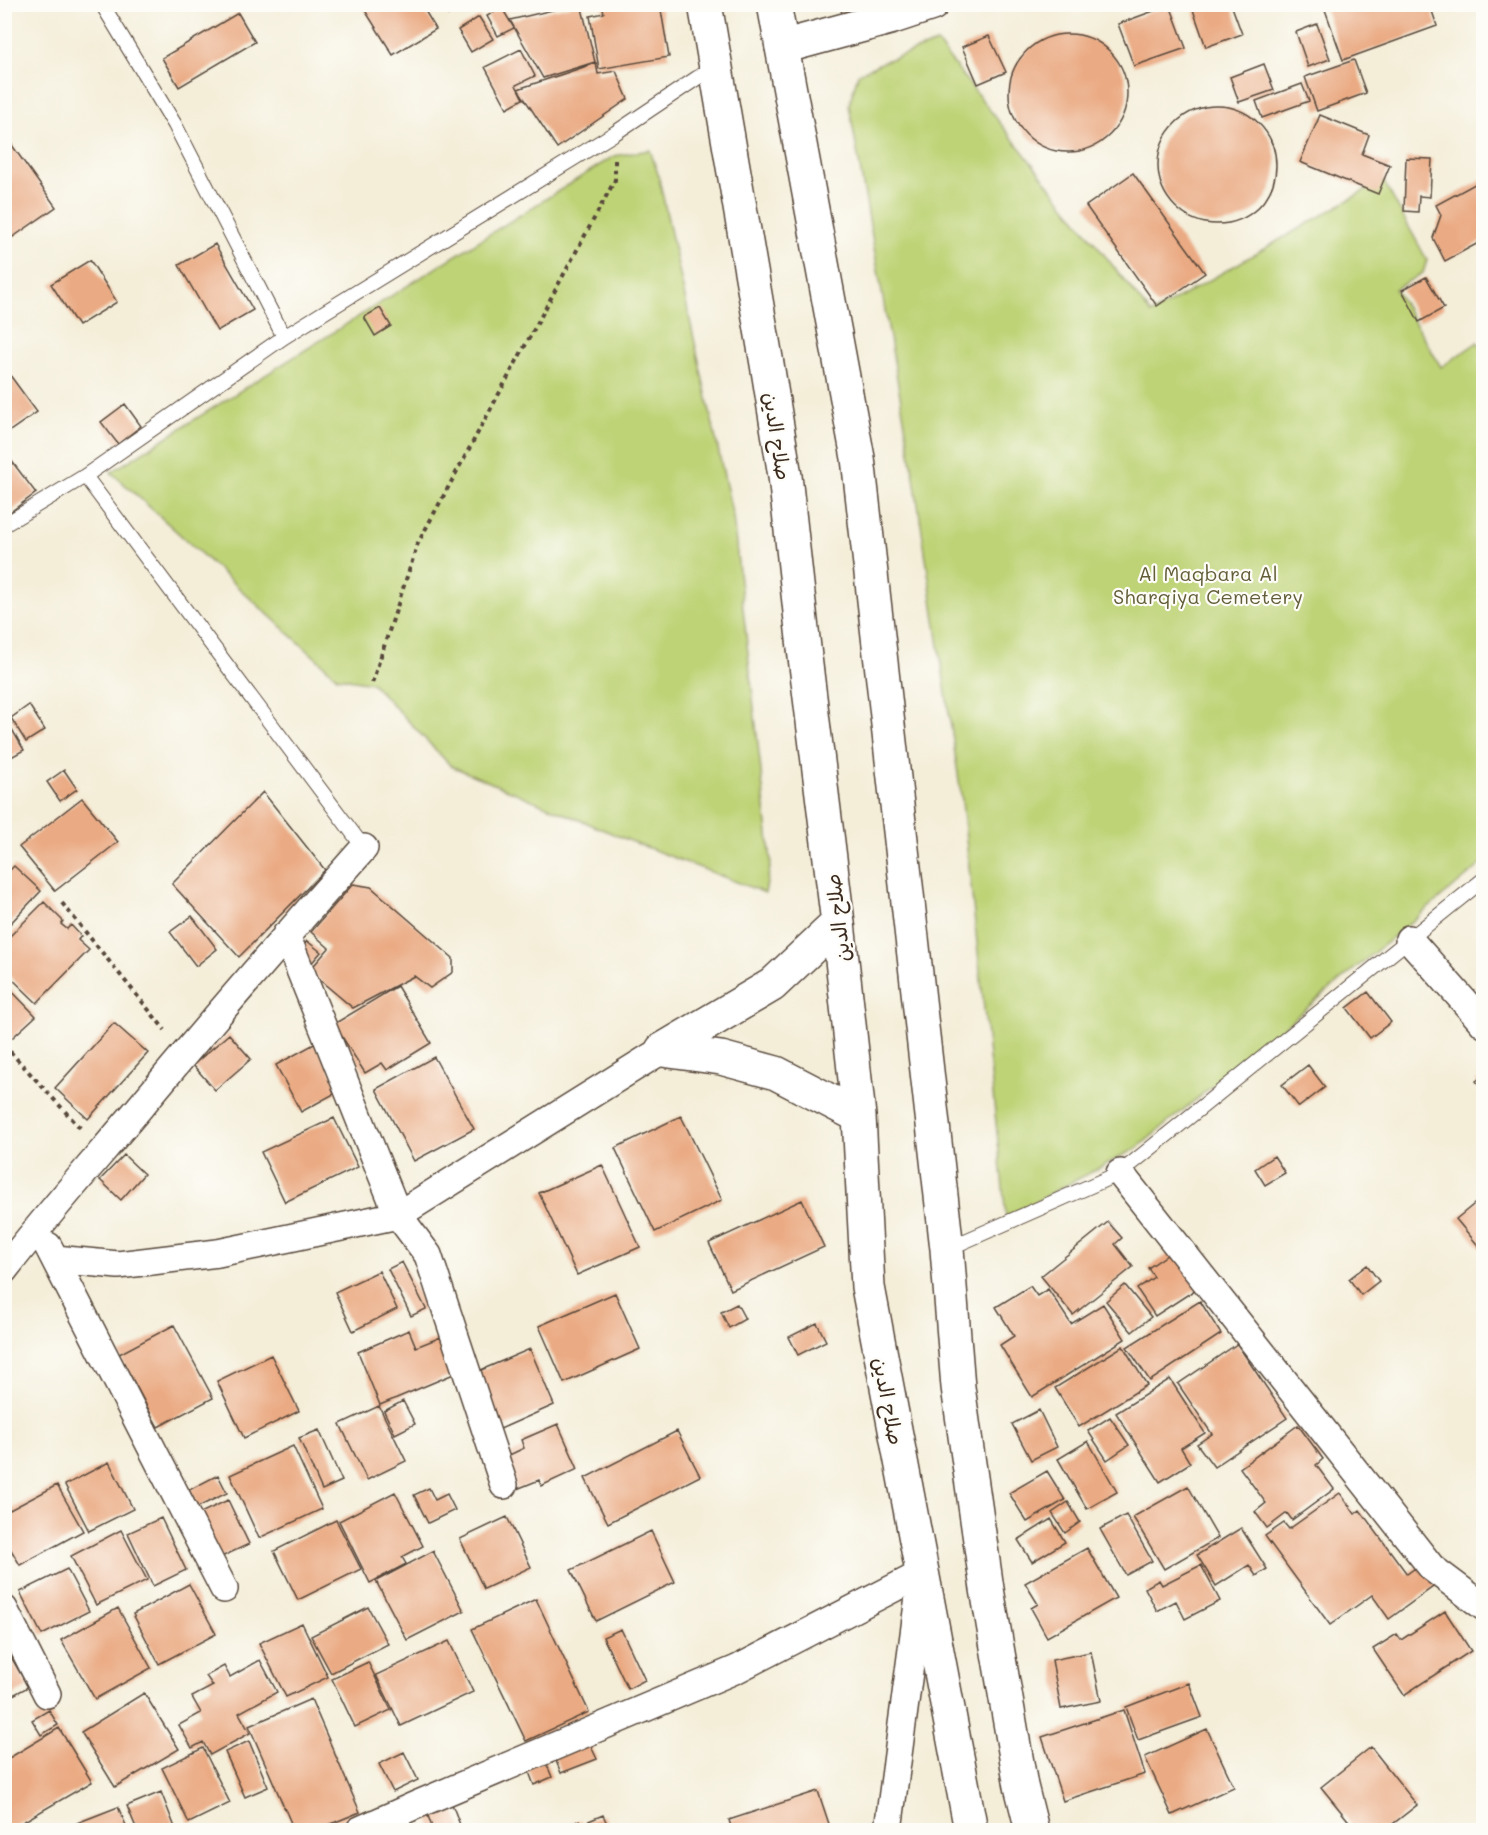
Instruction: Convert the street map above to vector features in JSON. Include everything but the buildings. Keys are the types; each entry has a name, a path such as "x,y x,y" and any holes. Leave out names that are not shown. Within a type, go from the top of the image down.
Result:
{"main road":[{"name":"صلاح الدين","path":"705,4 785,477 859,1116 867,1287 970,1830"},
{"path":"774,4 858,458 947,1249 958,1387 987,1589 1021,1786 1032,1830"},
{"path":"782,47 932,4"},
{"path":"662,1050 772,985 838,923"},
{"path":"662,1050 721,1058 776,1073 859,1116"}],"street":[{"path":"4,1270 37,1227 184,1054 364,848"},
{"path":"286,935 398,1215 428,1255 504,1485"},
{"path":"1409,939 1484,1024"},
{"path":"55,1259 118,1265 218,1252 398,1215 662,1050"},
{"path":"1120,1173 1432,1568 1484,1606"},
{"path":"37,1227 224,1589"},
{"path":"360,1830 416,1804 737,1669 923,1573"},
{"path":"888,1830 923,1573"},
{"path":"4,1608 47,1694"}],"lane":[{"path":"102,4 176,125 284,337"},
{"path":"5,525 85,477 284,337 615,133 715,66"},
{"path":"85,477 364,848"},
{"path":"947,1249 1120,1173 1484,879"}],"path":[{"path":"372,683 418,543 615,180 615,133"},
{"path":"62,903 184,1054"},
{"path":"4,1045 102,1152"}],"green space":[{"name":"Al Maqbara Al Sharqiya Cemetery","path":"937,43 1151,314 1383,180 1427,260 1423,273 1395,289 1441,367 1478,342 1483,350 1483,863 1137,1148 1006,1217 962,801 912,464 849,105 858,74 885,61"},
{"path":"650,150 658,174 733,517 771,862 765,893 623,838 451,766 372,683 337,677 111,472 614,156"}]}
